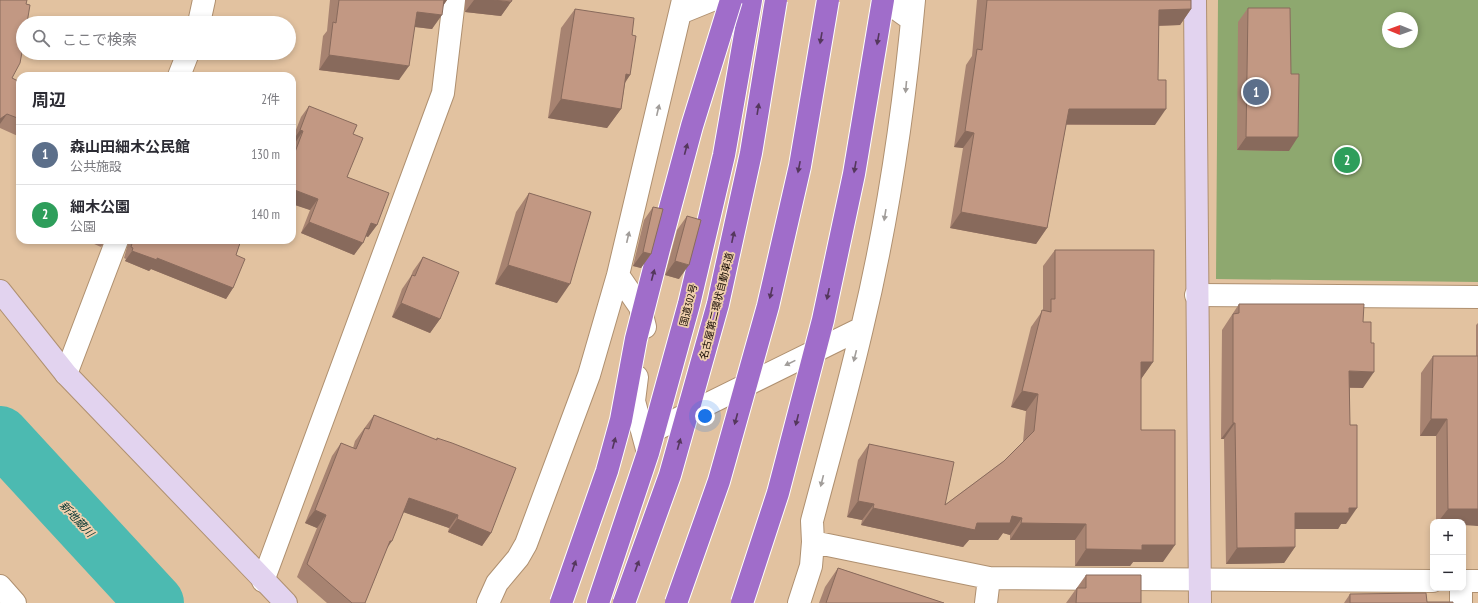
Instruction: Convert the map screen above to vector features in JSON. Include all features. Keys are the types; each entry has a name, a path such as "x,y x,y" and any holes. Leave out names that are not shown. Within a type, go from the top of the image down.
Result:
{"highway":[{"path":"561,603 607,471 621,420 636,340 659,249 692,126 731,0"},
{"name":"国道302号","path":"598,603 655,430 689,304 724,155 751,0"},
{"name":"名古屋第二環状自動車道","path":"624,603 670,475 718,304 751,153 776,0"},
{"path":"676,603 719,481 768,306 800,166 828,0"},
{"path":"742,603 778,493 823,320 854,174 884,0"}],"street":[{"path":"201,16 204,0"},
{"path":"263,581 443,93 454,0"},
{"path":"488,603 497,583 518,558 529,537 589,375 618,275 681,7 712,0"},
{"path":"799,603 811,566 814,542 812,521 862,328 881,240 904,104 913,10 884,0"},
{"path":"1195,0 1196,295 1200,603"},
{"path":"181,72 185,60"},
{"path":"66,374 115,244"},
{"path":"618,275 640,307 645,322 644,338 634,401 648,453"},
{"path":"0,291 66,374 263,581 286,603"},
{"path":"1196,295 1478,297"},
{"path":"655,430 862,328"},
{"path":"814,542 989,578 1430,581"},
{"path":"986,603 989,578"},
{"path":"1466,581 1478,581"},
{"path":"0,586 15,603"},
{"path":"1461,591 1461,603"}],"green space":[{"path":"1218,0 1478,0 1478,282 1216,279"}],"building":[{"path":"0,0 27,0 26,4 30,5 28,16 16,16 16,60 21,60 12,78 16,80 16,117 7,114 0,119"},
{"path":"339,0 444,0 442,15 417,12 409,66 329,55 333,22 336,23"},
{"path":"493,0 512,0 511,2"},
{"path":"987,0 1191,0 1191,9 1159,10 1158,80 1166,80 1166,109 1069,109 1047,228 961,212 974,133 965,131 977,49 982,50"},
{"path":"1248,8 1290,8 1291,74 1299,74 1298,137 1246,137"},
{"path":"575,9 634,18 632,35 636,36 630,75 626,74 621,109 561,99"},
{"path":"309,106 357,125 353,134 363,138 347,177 389,193 377,225 371,223 363,243 309,222 318,199 296,191 296,149 303,131 300,130"},
{"path":"529,193 591,212 570,284 508,265"},
{"path":"653,207 663,209 651,254 643,252"},
{"path":"687,216 701,220 689,265 675,261"},
{"path":"132,244 240,244 236,255 245,259 233,288 157,258 157,260 132,251 133,248 131,247"},
{"path":"1055,250 1154,250 1153,362 1141,362 1141,430 1175,430 1175,545 1142,545 1142,550 1086,549 1086,524 1021,523 1022,518 1012,516 1010,523 977,523 975,530 873,508 874,504 858,501 869,444 954,462 945,505 1004,461 1034,431 1038,394 1022,391 1042,310 1051,312 1051,299 1055,299"},
{"path":"423,257 459,272 440,319 401,303 412,275 415,276"},
{"path":"1239,304 1364,304 1363,322 1371,322 1371,343 1374,343 1374,372 1349,371 1350,425 1357,425 1357,508 1349,508 1349,513 1295,513 1295,547 1237,548 1235,423 1233,423 1233,314 1239,313"},
{"path":"1433,356 1478,356 1478,509 1448,509 1447,419 1431,419"},
{"path":"374,415 437,440 437,438 452,443 516,468 491,533 457,519 458,515 409,498 365,603 352,603 307,564 326,515 315,510 341,443 356,449 365,428 369,429"},
{"path":"838,568 944,603 826,603"},
{"path":"1086,575 1141,575 1141,603 1076,603 1077,588 1086,588"},
{"path":"1426,593 1427,602 1453,603 1350,603 1350,594"}],"waterway":[{"name":"新地蔵川","path":"0,435 155,603"}],"place":[{"name":"森山田細木公民館","path":"1256,92"},
{"name":"細木公園","path":"1347,160"}]}
